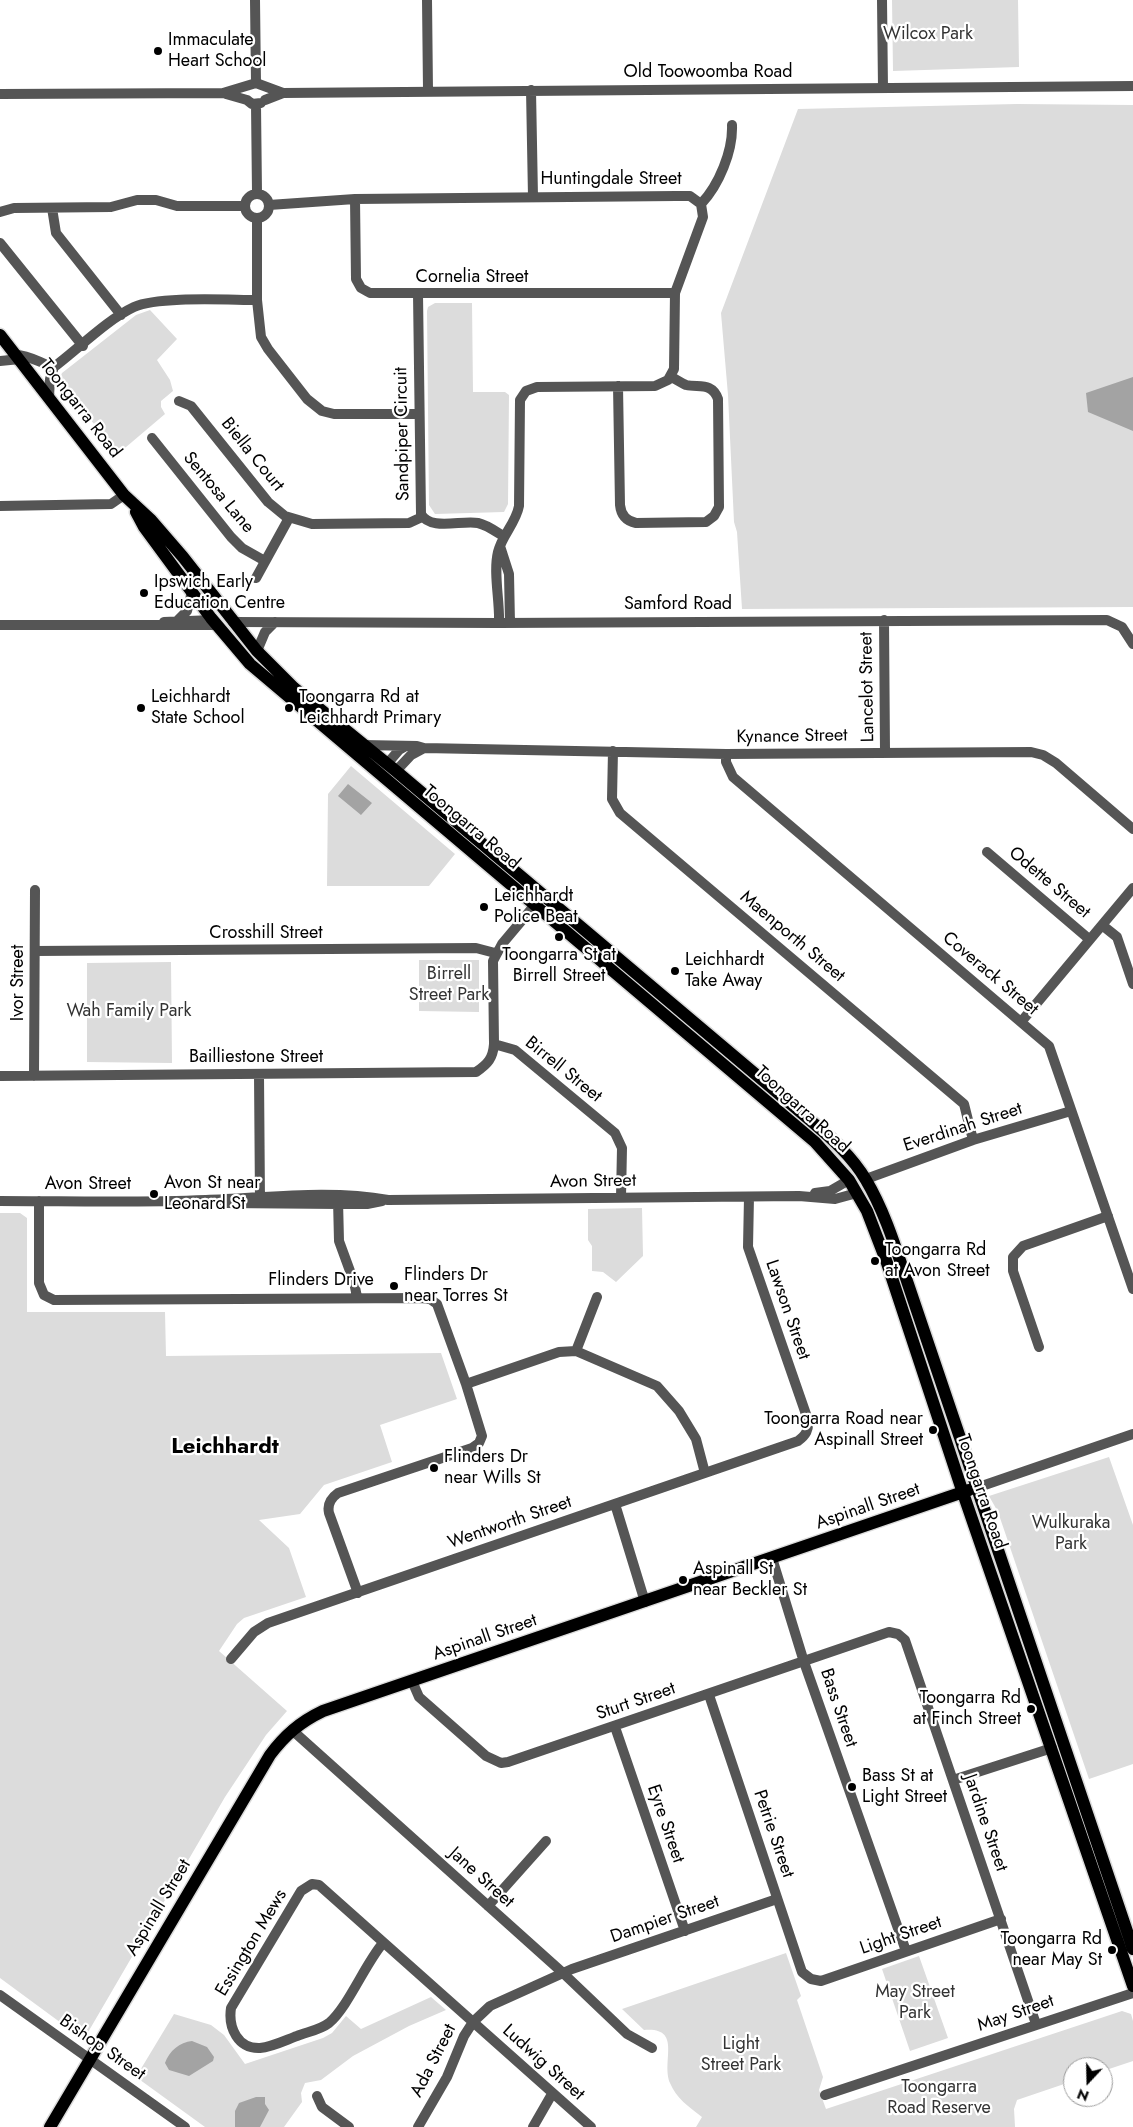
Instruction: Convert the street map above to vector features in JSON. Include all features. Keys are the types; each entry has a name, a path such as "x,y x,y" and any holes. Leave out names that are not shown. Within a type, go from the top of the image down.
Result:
{"main road":[{"name":"Toongarra Road","path":"2,338 129,500 144,527 215,623 250,664 382,777 539,900 811,1120 848,1155 866,1179 878,1203 905,1275 1133,1949"},
{"name":"Toongarra Road","path":"129,500 164,535 257,651 294,688 392,768 539,900 815,1142 849,1180 866,1211 887,1264 963,1493 1133,1986"},
{"name":"Samford Road","path":"215,623 233,622"},
{"path":"382,777 392,768"},
{"path":"849,1180 866,1179"},
{"path":"857,1193 866,1179"},
{"name":"Aspinall Street","path":"50,2127 270,1755 292,1730 306,1719 323,1711 976,1488"}],"street":[{"path":"255,0 255,86"},
{"path":"427,0 428,90"},
{"path":"882,0 883,88"},
{"path":"255,86 245,93 256,102"},
{"path":"255,86 266,93 256,102 257,193"},
{"name":"Old Toowoomba Road","path":"0,94 223,93 255,86 283,92 1133,86"},
{"path":"531,90 533,197"},
{"name":"Old Toowoomba Road","path":"223,93 256,102 283,92"},
{"path":"701,204 716,184 732,138 732,125"},
{"path":"257,193 266,198 269,205 264,215 257,218 247,213 245,206 247,198 257,193"},
{"name":"Huntingdale Street","path":"269,205 355,199 686,196 694,198 701,204 703,217 675,293 674,369 671,376"},
{"name":"Cornelia Street","path":"355,199 356,275 359,285 370,293 675,293"},
{"path":"0,212 14,208 111,207 132,200 144,200 177,206 245,206"},
{"path":"52,208 53,225 56,233 121,315"},
{"path":"257,218 259,330 264,343 316,408 327,413 346,415 419,414"},
{"path":"0,243 83,346"},
{"name":"Sandpiper Circuit","path":"418,294 419,507 422,517 432,523 479,524 501,541"},
{"path":"49,397 50,379 54,367 121,315 148,302 257,300"},
{"path":"2,338 0,359 18,357 22,354 42,364 54,367"},
{"path":"499,623 500,596 496,580 497,554 501,541 516,517 519,506 519,404 523,393 537,387 659,385 671,376 687,385 707,386 715,393 718,400 719,507 714,516 706,522 636,523 629,521 622,513 620,505 618,386"},
{"name":"Biella Court","path":"180,401 191,406 268,502 289,518 316,524 409,523 422,517"},
{"name":"Sentosa Lane","path":"152,438 231,537 242,548 265,562"},
{"path":"0,506 111,504 129,500"},
{"path":"256,578 289,518"},
{"path":"501,541 509,576 510,623"},
{"path":"178,620 187,611 192,592"},
{"name":"Samford Road","path":"0,626 156,624 178,620 215,623"},
{"name":"Lancelot Street","path":"884,620 885,752"},
{"name":"Samford Road","path":"233,622 510,623 1107,620 1122,627 1133,644"},
{"path":"257,651 265,632 275,622"},
{"name":"Samford Road","path":"156,624 172,627 215,623"},
{"name":"Kynance Street","path":"363,745 726,754 1031,752 1043,755 1056,763 1133,829"},
{"path":"392,768 399,750 407,746"},
{"path":"392,768 424,748"},
{"name":"Maenporth Street","path":"613,751 612,799 620,813 964,1104 973,1140"},
{"name":"Coverack Street","path":"726,754 728,769 737,781 1049,1046 1133,1289"},
{"name":"Odette Street","path":"987,852 1089,939"},
{"path":"1022,1022 1133,888"},
{"name":"Ivor Street","path":"34,1076 35,890"},
{"path":"494,1044 493,961 495,953 539,900"},
{"path":"1102,925 1116,937 1133,984"},
{"name":"Crosshill Street","path":"35,952 476,948 495,953"},
{"name":"Bailliestone Street","path":"0,1076 476,1072 486,1066 493,1056 494,1044"},
{"name":"Birrell Street","path":"494,1044 515,1050 615,1134 622,1148 621,1197"},
{"path":"260,1075 260,1200"},
{"name":"Everdinah Street","path":"866,1179 973,1140 1072,1111"},
{"name":"Avon Street","path":"799,1196 830,1191 849,1180"},
{"name":"Avon Street","path":"0,1201 206,1200 238,1205 260,1200 339,1200 368,1204 388,1200 621,1197 799,1196 835,1199 857,1193"},
{"name":"Lawson Street","path":"749,1197 748,1247 808,1420 807,1432"},
{"path":"339,1200 339,1241 354,1282 356,1297"},
{"name":"Flinders Drive","path":"39,1201 39,1283 44,1295 54,1300 356,1297 426,1298 434,1301 440,1310 466,1384 482,1432 481,1440 476,1446 338,1494 330,1500 329,1513 358,1593"},
{"path":"1039,1347 1013,1271 1014,1257 1023,1246 1108,1216"},
{"path":"576,1351 597,1297"},
{"path":"466,1384 559,1352 576,1351 657,1386 679,1411 696,1439 706,1473"},
{"name":"Wentworth Street","path":"231,1659 254,1632 268,1622 358,1593 798,1441 807,1432"},
{"name":"Aspinall Street","path":"976,1488 1133,1434"},
{"path":"615,1504 645,1602"},
{"name":"Bass Street","path":"772,1558 804,1662 906,1951"},
{"name":"Sturt Street","path":"412,1681 419,1697 486,1756 501,1763 615,1727 889,1632 898,1634"},
{"name":"Jardine Street","path":"898,1634 905,1640 1036,2024"},
{"name":"Petrie Street","path":"709,1695 802,1972 811,1979"},
{"name":"Eyre Street","path":"615,1727 685,1931"},
{"name":"Jane Street","path":"292,1730 563,1973 628,2034 652,2048"},
{"path":"953,1780 1052,1748"},
{"path":"488,1906 546,1841"},
{"name":"Essington Mews","path":"383,1943 371,1958 338,2013 323,2027 262,2048 251,2048 239,2041 232,2030 231,2008 301,1891 307,1886 319,1885 473,2022"},
{"name":"Dampier Street","path":"563,1973 777,1899"},
{"name":"Light Street","path":"811,1979 821,1981 1001,1920"},
{"name":"Ada Street","path":"418,2127 447,2077 464,2036 473,2022 490,2006 563,1973"},
{"name":"May Street","path":"825,2095 1133,1993"},
{"name":"Bishop Street","path":"0,1995 185,2127"},
{"name":"Ludwig Street","path":"473,2022 590,2127"},
{"path":"532,2127 552,2094"},
{"path":"317,2096 322,2107 350,2127"}],"green space":[{"name":"Wilcox Park","path":"892,0 1018,0 1019,67 893,71"},
{"path":"1017,104 1133,105 1133,607 742,609 737,532 734,522 728,395 721,313 798,109"},
{"path":"435,303 472,303 473,392 505,392 509,395 508,504 504,512 435,514 429,505 427,311 428,307"},
{"path":"150,310 177,339 157,360 170,380 173,391 161,401 161,407 165,414 119,453 58,382 62,373 136,315"},
{"path":"351,766 455,854 429,886 327,886 328,794"},
{"name":"Birrell Street Park","path":"419,960 479,960 479,1012 419,1011"},
{"name":"Wah Family Park","path":"171,962 172,1063 87,1062 87,963"},
{"path":"642,1208 643,1256 616,1282 603,1272 592,1271 592,1246 588,1240 588,1209"},
{"path":"0,1213 20,1213 27,1218 27,1312 165,1312 166,1356 441,1353 457,1399 380,1425 392,1462 324,1485 300,1514 259,1520 289,1548 306,1597 244,1618 237,1624 219,1651 287,1711 266,1735 225,1797 87,2034 72,2031 0,1978"},
{"name":"Wulkuraka Park","path":"1109,1457 1133,1525 1133,1764 1089,1779 998,1512 989,1496"},
{"path":"786,1953 801,1996 797,2000 823,2077 819,2090 826,2109 1122,2011 1131,2014 1133,2021 1133,2061 1113,2068 1113,2057 1063,2057 1063,2084 1017,2100 1014,2109 1015,2127 696,2127 702,2117 679,2098 670,2083 667,2040 663,2034 644,2030 622,2009"},
{"name":"May Street Park","path":"919,1956 948,2038 910,2051 882,1969"},
{"path":"431,1997 446,2010 409,2026 353,2056 321,2080 305,2083 301,2093 302,2102 284,2127 205,2127 136,2077 174,2014 211,2025 224,2035 245,2064 323,2038 332,2033 346,2016 361,2029"}],"shaded area":[{"path":"1133,377 1133,431 1088,412 1086,393"},
{"path":"348,784 372,803 361,815 338,796"},
{"path":"192,2041 207,2047 214,2057 213,2061 189,2076 169,2070 165,2063 172,2051 179,2045"},
{"path":"256,2097 265,2097 265,2104 269,2110 260,2127 235,2127 235,2111 239,2103"}],"place":[{"name":"Immaculate Heart School","path":"158,51"},
{"name":"Ipswich Early Education Centre","path":"144,593"},
{"name":"Leichhardt State School","path":"141,708"},
{"name":"Toongarra Rd at Leichhardt Primary","path":"289,708"},
{"name":"Leichhardt Police Beat","path":"484,907"},
{"name":"Toongarra St at Birrell Street","path":"559,937"},
{"name":"Leichhardt Take Away","path":"675,971"},
{"name":"Avon St near Leonard St","path":"154,1194"},
{"name":"Toongarra Rd at Avon Street","path":"875,1261"},
{"name":"Flinders Dr near Torres St","path":"394,1286"},
{"name":"Toongarra Road near Aspinall Street","path":"933,1430"},
{"name":"Flinders Dr near Wills St","path":"434,1468"},
{"name":"Aspinall St near Beckler St","path":"683,1580"},
{"name":"Toongarra Rd at Finch Street","path":"1031,1709"},
{"name":"Bass St at Light Street","path":"852,1787"},
{"name":"Toongarra Rd near May St","path":"1112,1950"}],"district":[{"name":"Leichhardt","path":"225,1448"}],"park label":[{"name":"Light Street Park","path":"741,2055"},
{"name":"Toongarra Road Reserve","path":"939,2098"}]}
